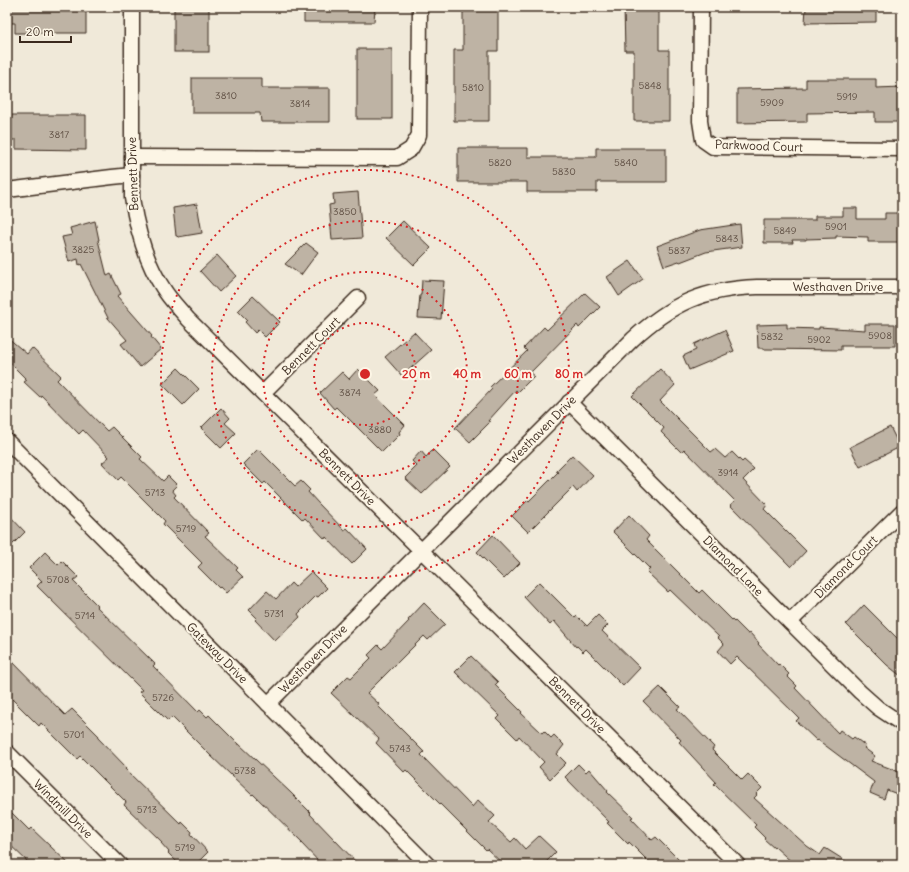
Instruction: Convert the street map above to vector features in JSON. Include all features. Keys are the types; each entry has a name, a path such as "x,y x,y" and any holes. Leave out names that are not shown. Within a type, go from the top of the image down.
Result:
{"street":[{"name":"Bennett Drive","path":"132,7 132,198 137,228 142,243 154,274 162,287 188,320 264,393 738,865"},
{"path":"132,157 397,158 411,149 419,135 420,7"},
{"name":"Parkwood Court","path":"701,7 700,121 703,140 713,147 902,149"},
{"path":"7,190 132,175"},
{"name":"Westhaven Drive","path":"268,704 645,327 671,309 701,296 724,290 757,287 902,287"},
{"name":"Bennett Court","path":"264,393 358,298"},
{"name":"Diamond Lane","path":"569,402 872,703 902,724"},
{"name":"Gateway Drive","path":"7,441 428,865"},
{"name":"Diamond Court","path":"790,622 902,511"},
{"name":"Windmill Drive","path":"7,752 120,865"}],"building":[{"path":"7,7 86,7 86,33 15,33 15,23 7,23"},
{"path":"174,7 209,7 209,52 174,52"},
{"path":"304,7 375,7 374,22 304,22"},
{"path":"463,7 498,7 498,51 489,51 489,121 454,121 454,50 463,50"},
{"path":"624,7 659,7 659,50 669,50 669,121 634,121 634,51 625,51"},
{"path":"806,7 876,7 876,22 805,23"},
{"path":"357,49 392,49 392,119 357,119"},
{"path":"192,78 262,78 262,88 330,88 330,122 261,122 260,113 192,113"},
{"path":"806,79 876,79 876,88 902,87 902,122 875,122 875,112 807,113 807,122 737,123 737,89 806,88"},
{"path":"7,115 86,115 86,150 16,149 16,140 7,140"},
{"path":"458,148 528,148 528,157 596,157 596,148 666,148 666,182 597,182 597,192 527,192 527,182 458,182"},
{"path":"358,192 362,238 332,240 329,205 334,204 333,194"},
{"path":"197,204 202,233 178,237 176,236 173,208"},
{"path":"843,208 857,208 857,219 885,219 885,213 902,213 902,242 868,242 868,237 836,236 836,238 792,240 793,243 764,243 764,220 815,220 815,216 843,216"},
{"path":"95,221 107,276 111,274 121,294 117,296 152,336 151,337 161,349 140,367 121,344 127,340 108,318 81,264 79,265 78,259 69,262 62,237 72,235 70,228"},
{"path":"403,221 431,248 414,265 386,238"},
{"path":"740,224 742,247 706,252 680,262 679,261 664,266 657,246 700,230"},
{"path":"306,243 318,252 301,275 285,264"},
{"path":"217,255 236,276 219,292 200,271"},
{"path":"630,261 643,279 619,296 607,277"},
{"path":"422,280 444,281 441,319 418,318"},
{"path":"585,293 600,307 579,328 577,325 530,373 534,376 518,392 516,390 488,421 490,422 470,442 455,428 492,389 490,387 527,351 524,348 544,327 547,330"},
{"path":"253,296 280,322 265,337 258,330 255,333 245,322 247,320 238,311"},
{"path":"787,324 787,328 819,329 819,327 865,330 865,324 895,324 895,346 841,346 841,350 758,348 757,325"},
{"path":"725,330 734,351 689,370 683,356 696,350 694,344"},
{"path":"414,332 431,350 402,376 385,357"},
{"path":"7,337 27,354 32,348 61,376 57,380 107,431 112,427 142,457 140,459 163,481 168,476 177,485 172,490 176,495 174,497 209,533 205,536 238,568 236,570 243,577 226,593 198,567 202,563 163,524 165,521 121,477 118,480 102,463 109,457 83,430 79,434 41,395 40,397 24,382 27,380 7,360"},
{"path":"178,368 199,389 183,405 162,384"},
{"path":"358,369 380,391 375,395 405,425 399,432 400,434 382,452 342,412 336,407 334,409 320,393 342,372 349,379"},
{"path":"660,369 675,385 660,401 711,452 715,449 725,458 732,452 742,462 744,460 754,469 743,480 767,505 764,509 806,551 791,567 730,505 735,501 684,449 681,452 661,432 664,428 632,396"},
{"path":"221,408 230,418 225,423 236,433 221,448 201,428"},
{"path":"890,427 900,447 860,467 850,447"},
{"path":"258,449 295,486 301,481 310,490 308,492 344,530 347,528 367,549 352,564 326,537 325,539 305,518 303,520 265,482 263,484 243,464"},
{"path":"433,450 450,467 422,494 405,478 417,466 412,461 421,451 426,457"},
{"path":"572,455 593,475 577,492 573,487 528,532 512,516 558,472 556,471"},
{"path":"7,513 25,532 7,550"},
{"path":"629,515 649,536 646,540 699,593 702,590 734,622 735,621 748,634 750,633 759,643 758,644 789,674 787,676 797,686 795,688 838,733 840,730 852,739 854,737 866,746 864,748 875,756 871,761 902,773 902,796 887,790 884,799 870,793 874,782 818,740 817,741 796,721 799,718 737,657 730,664 718,651 724,644 718,638 719,637 670,590 668,592 649,574 647,572 650,569 613,532"},
{"path":"493,535 520,563 504,579 477,552"},
{"path":"45,552 58,565 62,561 78,577 73,581 97,605 96,606 155,664 153,666 198,712 200,710 207,717 209,715 290,792 359,865 322,865 301,843 302,842 172,717 168,721 139,692 142,690 37,586 42,581 29,568"},
{"path":"311,572 327,588 318,597 316,596 298,614 300,617 275,641 255,620 257,618 249,610 267,591 276,599 291,583 295,587"},
{"path":"539,582 575,618 577,616 587,626 598,615 608,625 602,631 640,668 623,686 586,649 583,652 577,646 576,647 554,621 550,625 524,597"},
{"path":"424,603 445,624 428,640 424,636 367,693 424,752 421,755 472,807 478,800 495,816 489,822 511,842 515,838 525,849 539,836 556,852 543,865 504,865 487,849 486,850 406,770 404,772 376,743 379,739 331,693 348,676 351,678 371,658 368,655 378,645 382,649"},
{"path":"864,605 902,643 902,677 887,665 846,624"},
{"path":"7,656 65,715 72,709 99,736 98,738 127,768 125,769 181,824 182,822 192,832 191,834 208,852 195,865 180,865 168,853 169,852 161,843 162,842 124,805 126,802 80,756 77,759 41,723 39,726 7,694"},
{"path":"471,656 498,682 495,685 522,712 521,713 542,733 544,731 551,738 554,735 564,745 557,754 566,763 550,779 539,767 544,762 519,736 517,739 497,719 500,716 455,672"},
{"path":"660,687 680,707 677,709 714,747 712,750 742,780 748,774 762,788 754,798 807,846 820,855 825,848 852,865 795,865 764,839 765,838 754,827 756,825 714,784 716,782 679,742 681,740 644,702"},
{"path":"578,764 586,772 589,769 608,791 607,792 633,817 631,818 652,840 656,837 684,865 652,865 629,842 628,844 607,823 609,822 565,777"},
{"path":"7,808 29,830 31,828 70,865 31,865 7,842"}]}
